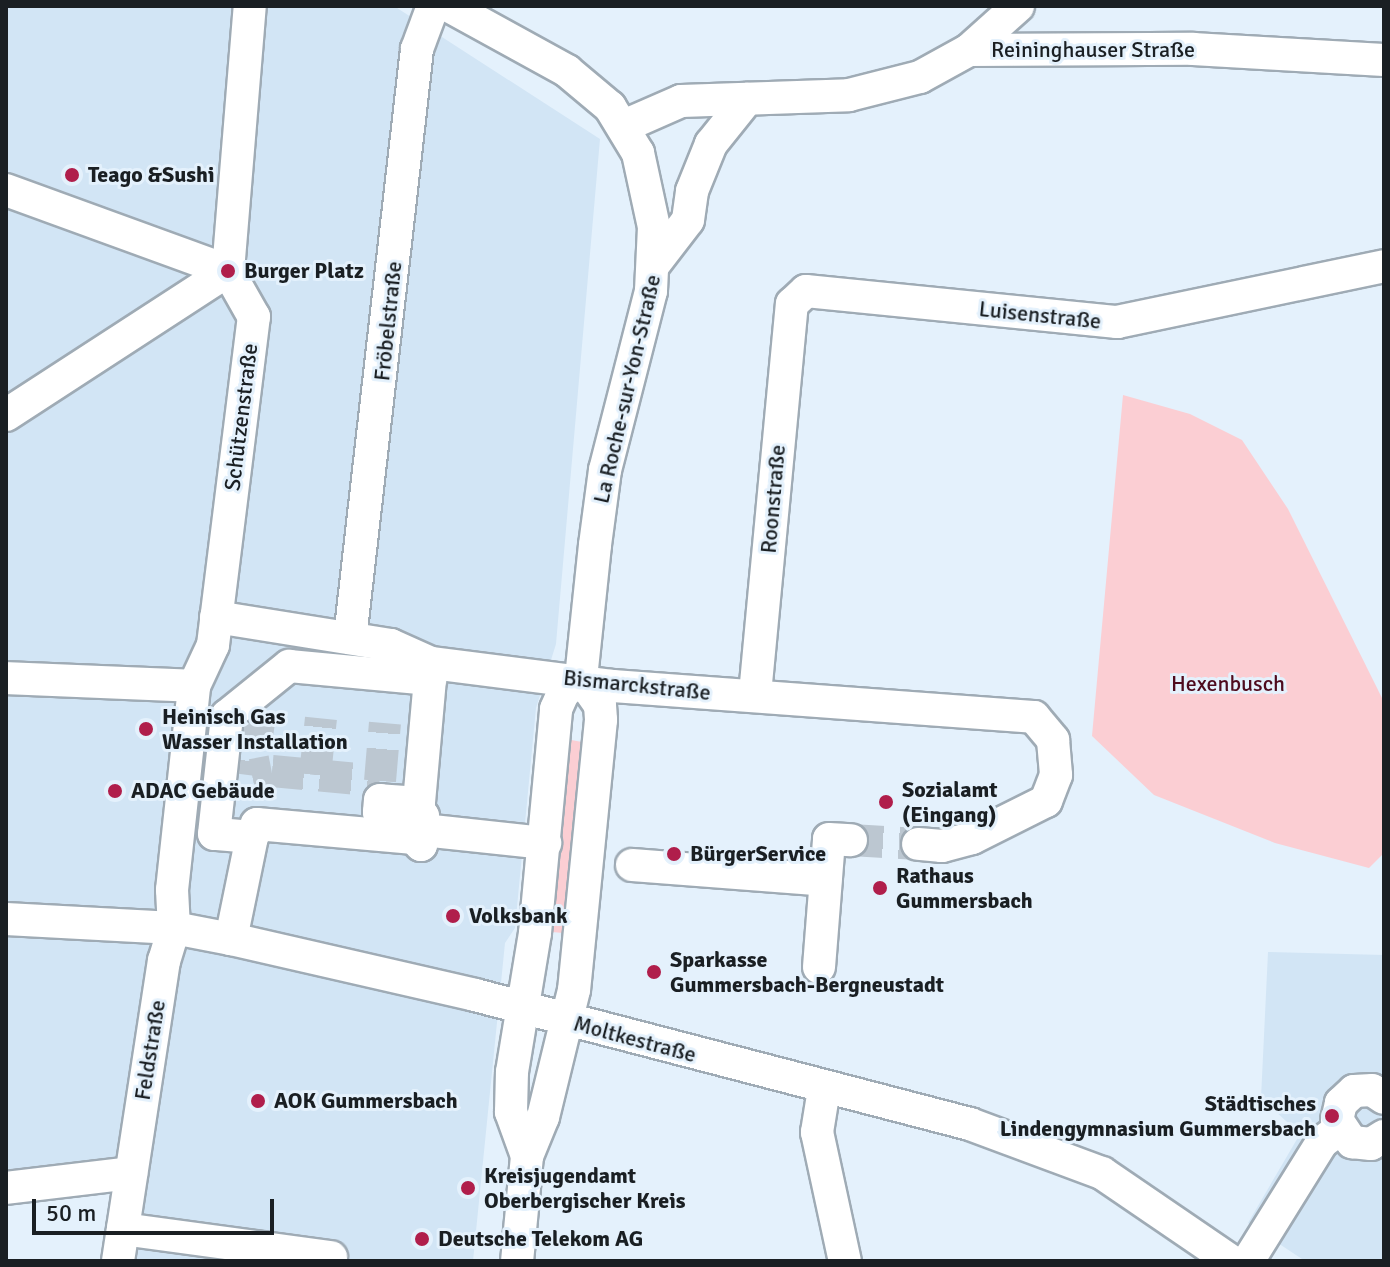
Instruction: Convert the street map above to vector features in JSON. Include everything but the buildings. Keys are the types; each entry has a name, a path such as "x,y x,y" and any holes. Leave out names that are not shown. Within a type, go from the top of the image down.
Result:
{"street":[{"path":"228,271 250,6"},
{"name":"Fröbelstraße","path":"350,638 417,49 433,6"},
{"name":"La Roche-sur-Yon-Straße","path":"449,6 494,18 591,89 624,126 647,184 655,263 605,470 581,678"},
{"path":"969,50 1018,6"},
{"name":"Reininghauser Straße","path":"624,126 681,101 849,95 920,77 969,50 1193,49 1384,60"},
{"path":"655,263 688,220 692,191 711,144 747,99"},
{"path":"6,190 228,271"},
{"name":"Luisenstraße","path":"792,304 806,291 1117,322 1384,266"},
{"path":"6,415 228,271"},
{"name":"Schützenstraße","path":"174,928 172,890 194,686 213,645 254,317 228,271"},
{"name":"Roonstraße","path":"755,694 792,304"},
{"name":"Bismarckstraße","path":"216,617 350,638 402,663 431,663 581,678 612,686 755,694 1034,717 1053,740 1056,775 1046,801 972,838 942,846 918,844"},
{"path":"231,939 257,824 414,838 421,845 423,816 379,812 380,800 419,803 430,679 402,663 289,666 227,716 214,834 252,837"},
{"path":"6,678 194,686"},
{"path":"517,1261 527,1156 543,1117 568,1020 601,720 600,705 581,678 563,693 556,709 545,843 512,1072 511,1112 527,1156"},
{"path":"423,830 545,843"},
{"path":"819,967 829,839 851,840"},
{"path":"632,865 825,880"},
{"name":"Moltkestraße","path":"6,919 174,928 231,939 523,1008 824,1089 970,1124 1047,1150 1102,1173 1231,1261"},
{"name":"Feldstraße","path":"118,1261 174,928"},
{"path":"824,1089 817,1132 845,1261"},
{"path":"1384,1098 1363,1089 1346,1096 1337,1111 1340,1129 1362,1144 1384,1136"},
{"path":"1248,1261 1322,1142 1340,1129"},
{"path":"6,1188 131,1173"},
{"path":"123,1229 331,1257"}],"shaded area":[{"path":"6,6 394,6 600,139 556,644 536,708 515,928 505,943 473,1261 130,1261 140,1190 6,1206"},
{"name":"Städtisches Lindengymnasium Gummersbach","path":"1268,952 1384,955 1384,1261 1305,1261 1248,1223 1300,1134 1261,1098"}],"green space":[{"name":"Hexenbusch","path":"1123,395 1190,414 1242,440 1288,509 1384,702 1384,853 1369,868 1275,843 1154,795 1092,736"},
{"path":"566,739 582,742 563,933 552,932 567,777"}],"tunnel":[{"path":"260,714 252,775 272,771 380,781 385,723"},
{"path":"315,775 321,718"},
{"path":"851,840 918,844"}],"place":[{"name":"Teago &Sushi","path":"72,175"},
{"name":"Burger Platz","path":"228,271"},
{"name":"Heinisch Gas Wasser Installation","path":"146,729"},
{"name":"ADAC Gebäude","path":"115,791"},
{"name":"Sozialamt (Eingang)","path":"886,802"},
{"name":"BürgerService","path":"674,854"},
{"name":"Rathaus Gummersbach","path":"880,888"},
{"name":"Volksbank","path":"453,916"},
{"name":"Sparkasse Gummersbach-Bergneustadt","path":"654,972"},
{"name":"AOK Gummersbach","path":"258,1101"},
{"name":"Städtisches Lindengymnasium Gummersbach","path":"1332,1116"},
{"name":"Kreisjugendamt Oberbergischer Kreis","path":"468,1188"},
{"name":"Deutsche Telekom AG","path":"422,1239"}]}
